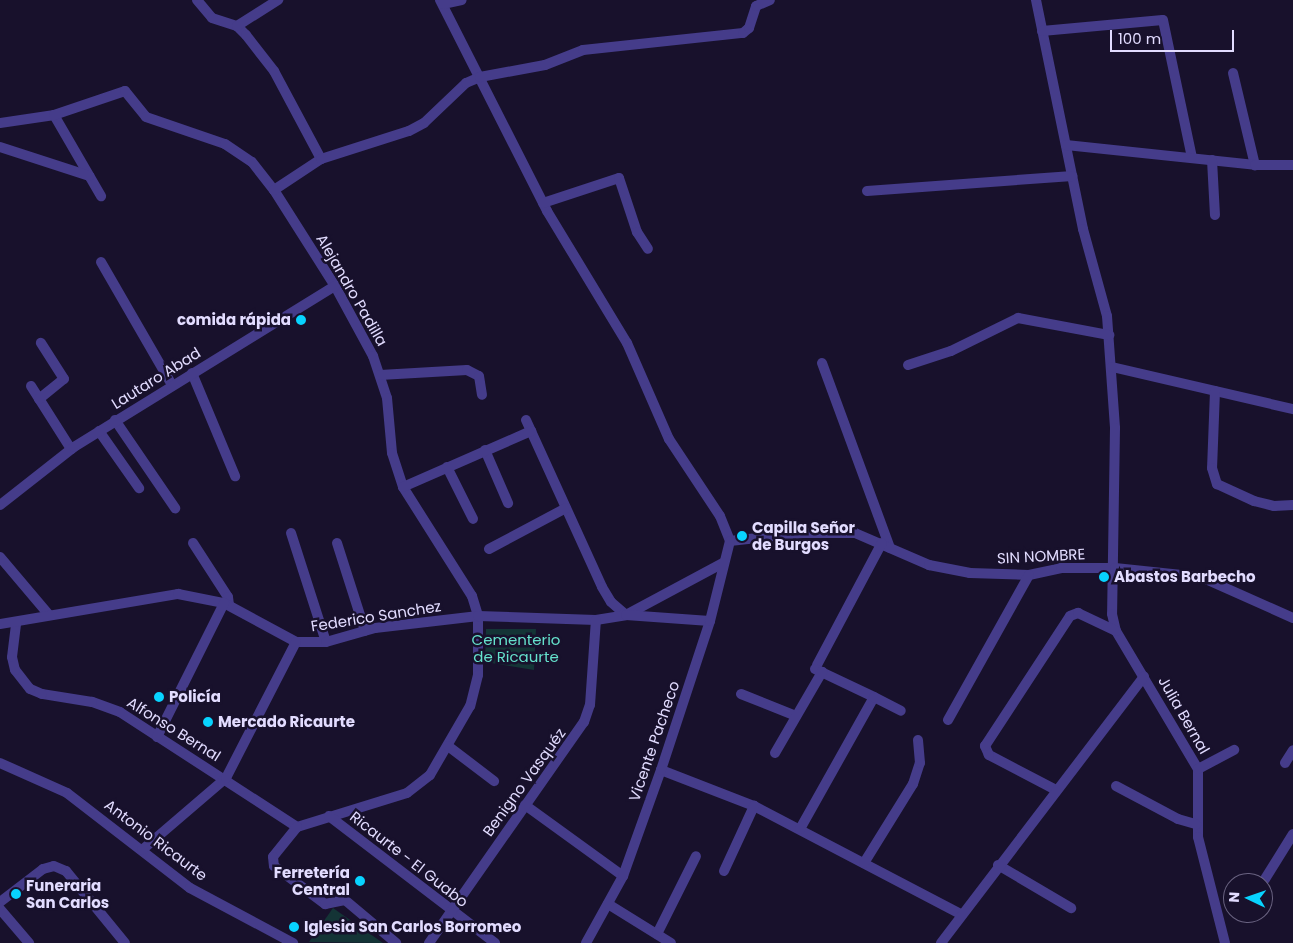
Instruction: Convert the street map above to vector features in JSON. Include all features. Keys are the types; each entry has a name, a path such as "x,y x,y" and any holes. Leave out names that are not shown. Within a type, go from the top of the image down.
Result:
{"street":[{"path":"197,0 212,18 236,26 274,71 321,159"},
{"path":"236,26 278,0"},
{"path":"462,0 442,2 543,203 627,343 669,439 720,516 730,541"},
{"path":"274,190 321,159 409,131 435,115 466,83 480,77 545,65 583,50 743,33 749,28 756,6 770,0"},
{"name":"Julia Bernal","path":"1036,0 1072,176 1107,316 1116,428 1115,568 1112,614 1116,631 1198,769 1196,824 1204,868 1225,943"},
{"path":"1042,31 1163,20 1192,158"},
{"path":"1233,73 1255,165"},
{"name":"Alejandro Padilla","path":"54,115 125,91 146,117 225,144 252,162 274,190 357,323 380,375 387,398 392,453 403,487 464,582 478,616 478,675 470,706 430,775 407,793 329,816"},
{"path":"0,123 54,115 101,196"},
{"path":"1066,145 1255,165 1293,166"},
{"path":"0,147 89,176"},
{"path":"1212,160 1215,215"},
{"path":"867,191 1072,176"},
{"path":"543,203 619,178 637,232 648,249"},
{"path":"101,262 172,386"},
{"name":"Lautaro Abad","path":"0,505 71,449 115,420 335,286"},
{"path":"908,366 951,351 1018,318 1109,335"},
{"path":"39,399 64,379 41,343"},
{"path":"775,754 796,716 817,668 886,546 822,363"},
{"path":"1112,367 1293,409"},
{"path":"380,375 467,370 479,376 482,396"},
{"path":"192,373 235,476"},
{"path":"31,386 71,449"},
{"path":"1214,390 1212,468 1217,484 1268,504 1293,505"},
{"path":"115,420 174,508"},
{"path":"526,420 602,586 611,602 626,615 723,563"},
{"path":"99,431 139,488"},
{"path":"403,487 531,431"},
{"path":"486,450 508,503"},
{"path":"447,467 472,519"},
{"path":"489,549 566,508"},
{"name":"SIN NOMBRE","path":"730,541 834,532 855,533 944,568 1029,575 1061,568 1115,568 1201,577 1293,618"},
{"path":"290,533 326,642"},
{"name":"Vicente Pacheco","path":"586,943 623,876 661,770 710,621 730,541"},
{"path":"157,737 227,604 228,597 193,543"},
{"path":"337,543 365,631"},
{"path":"0,557 49,615"},
{"path":"948,720 1029,575"},
{"name":"Federico Sanchez","path":"0,624 178,594 227,604 296,642 326,642 365,631 478,616 596,620 626,615 710,621"},
{"path":"1056,790 989,755 986,746 1070,616 1078,613 1116,631"},
{"name":"Benigno Vasquéz","path":"428,943 588,714 596,620"},
{"name":"Alfonso Bernal","path":"16,622 12,643 15,670 30,689 42,694 107,706 226,778 297,827"},
{"path":"142,850 226,778 296,642"},
{"path":"817,668 901,711"},
{"path":"941,943 998,865 1144,677"},
{"path":"741,694 796,716"},
{"path":"800,829 874,697"},
{"path":"864,863 913,784 920,764 918,740"},
{"path":"448,746 494,780"},
{"path":"1198,769 1234,750"},
{"path":"1285,763 1293,750"},
{"name":"Antonio Ricaurte","path":"0,763 67,793 190,888 293,943"},
{"path":"661,770 754,806 961,914"},
{"path":"1116,786 1178,819 1196,824"},
{"path":"525,805 623,876"},
{"path":"724,871 754,806"},
{"path":"329,816 297,827 274,857 274,866 325,904 345,900 396,943"},
{"name":"Ricaurte - El Guabo","path":"329,816 495,943"},
{"path":"1269,873 1293,834"},
{"path":"657,934 696,856"},
{"path":"998,865 1071,908"},
{"path":"0,902 43,868 54,866 66,871 125,943"},
{"path":"608,904 671,943"},
{"path":"0,909 29,943"}],"green space":[{"name":"Cementerio de Ricaurte","path":"486,629 536,629 534,670 485,662"},
{"path":"333,908 383,943 309,942"}],"place":[{"name":"comida rápida","path":"301,320"},
{"name":"Capilla Señor de Burgos","path":"742,536"},
{"name":"Abastos Barbecho","path":"1104,577"},
{"name":"Policía","path":"159,697"},
{"name":"Mercado Ricaurte","path":"208,722"},
{"name":"Ferretería Central","path":"360,881"},
{"name":"Funeraria San Carlos","path":"16,894"},
{"name":"Iglesia San Carlos Borromeo","path":"294,927"}]}
